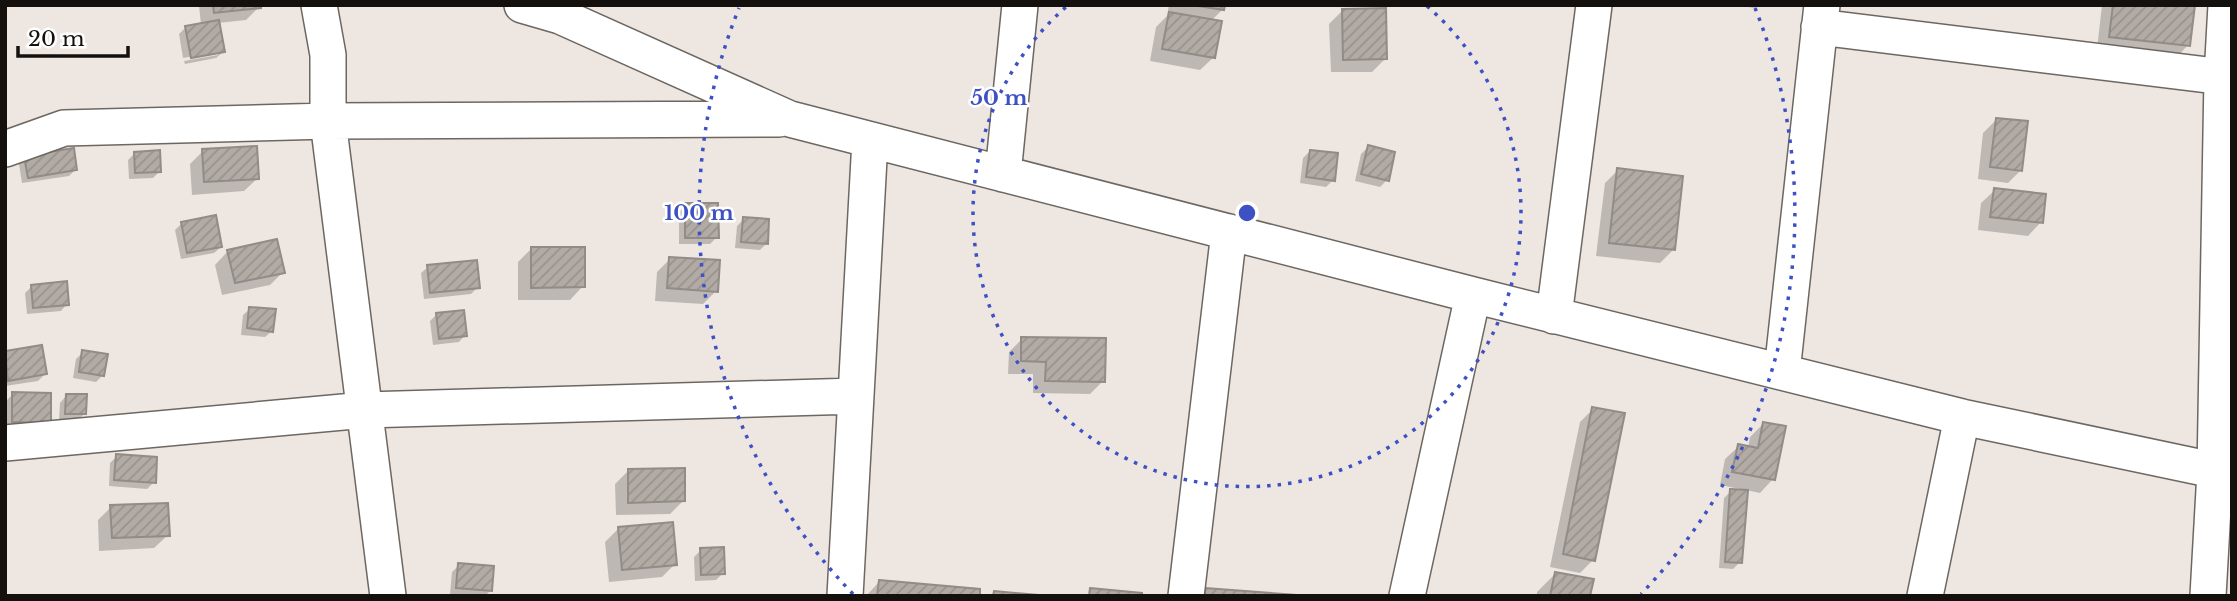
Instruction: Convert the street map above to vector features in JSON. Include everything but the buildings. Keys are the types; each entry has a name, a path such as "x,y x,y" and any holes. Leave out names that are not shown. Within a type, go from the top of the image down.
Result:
{"street":[{"path":"319,5 328,54 328,121 388,596"},
{"path":"522,5 560,16 790,119 1554,316 1962,417 2224,473"},
{"path":"1003,174 1020,5"},
{"path":"1554,316 1594,5"},
{"path":"2208,596 2224,473 2226,5"},
{"path":"1782,372 1820,16 2227,77"},
{"path":"5,149 64,128 328,121 790,119"},
{"path":"845,596 870,140"},
{"path":"1185,596 1228,232"},
{"path":"1408,596 1473,295"},
{"path":"5,443 365,410 856,396"},
{"path":"1925,596 1962,417"}]}
